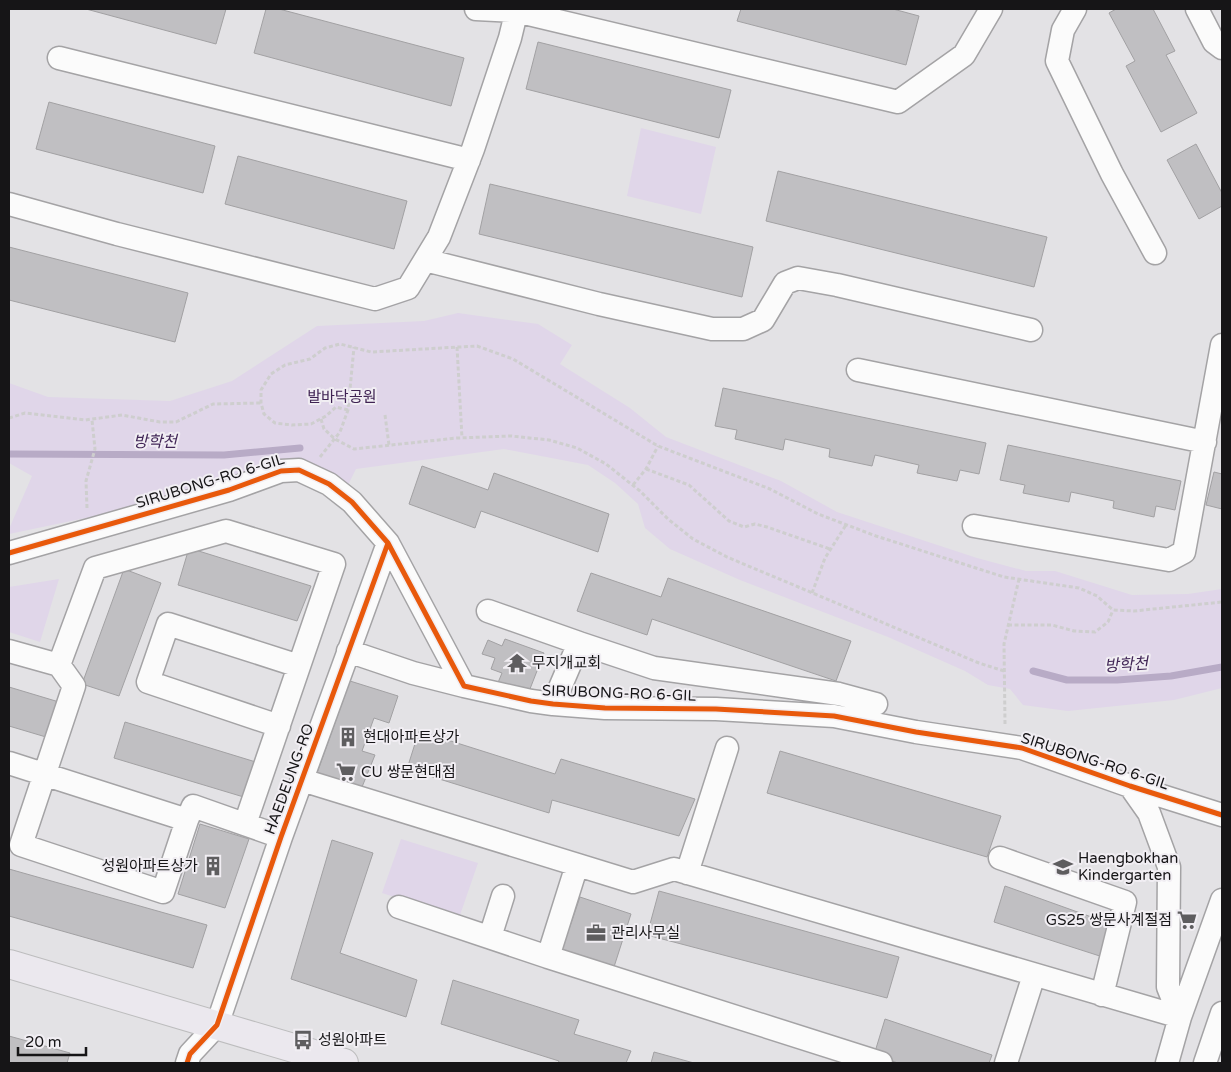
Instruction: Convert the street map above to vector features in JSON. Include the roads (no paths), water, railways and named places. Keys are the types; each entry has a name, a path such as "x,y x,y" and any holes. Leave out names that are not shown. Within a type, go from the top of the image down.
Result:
{"main road":[{"path":"9,964 344,1063"}],"street":[{"path":"476,9 516,10 898,102 964,55 991,9"},
{"path":"1075,9 1063,30 1057,60 1112,174 1155,253"},
{"path":"1197,9 1214,42 1222,48"},
{"path":"9,204 117,234 375,298 408,288 439,238 469,160 510,38 516,10"},
{"path":"58,58 469,160"},
{"path":"425,260 599,304 712,330 742,329 763,320 785,283 798,278 837,285 1031,330"},
{"path":"974,526 1169,560 1184,552 1212,431 1222,345"},
{"path":"858,370 1212,431"},
{"name":"SIRUBONG-RO 6-GIL","path":"9,553 229,490 281,471 291,469 306,472 329,484 352,502 388,542 464,686 553,704 605,708 716,709 834,716 916,732 1005,745 1022,748 1130,786 1222,815"},
{"path":"58,665 95,568 226,530 334,564 245,824"},
{"name":"HAEDEUNG-RO","path":"187,1063 190,1054 217,1024 281,837 388,542"},
{"path":"488,611 654,668 839,694 876,704"},
{"path":"278,726 148,682 168,624 299,666"},
{"path":"553,704 579,643"},
{"path":"9,650 58,665 74,686 21,845 163,892 193,806 281,837"},
{"path":"348,651 413,673 464,686"},
{"path":"687,873 727,748"},
{"path":"9,763 187,820"},
{"path":"302,780 633,882 674,869 1180,1017"},
{"path":"1130,786 1149,813 1169,867 1168,987 1180,1017"},
{"path":"1000,858 1125,902 1102,995"},
{"path":"548,957 577,865"},
{"path":"490,938 503,896"},
{"path":"1167,1063 1180,1017 1222,900"},
{"path":"399,907 548,957 881,1063"},
{"path":"1006,1063 1034,975"},
{"path":"1204,1063 1222,1013"}],"waterway":[{"name":"방학천","path":"9,454 224,455 300,448"},
{"name":"방학천","path":"1033,671 1067,680 1117,680 1171,676 1222,667"}],"place":[{"name":"무지개교회","path":"517,663"},
{"name":"현대아파트상가","path":"348,737"},
{"name":"CU 쌍문현대점","path":"346,772"},
{"name":"성원아파트상가","path":"213,866"},
{"name":"Haengbokhan Kindergarten","path":"1063,867"},
{"name":"GS25 쌍문사계절점","path":"1187,920"},
{"name":"관리사무실","path":"596,933"},
{"name":"성원아파트","path":"303,1040"}],"park label":[{"name":"발바닥공원","path":"342,397"}]}
